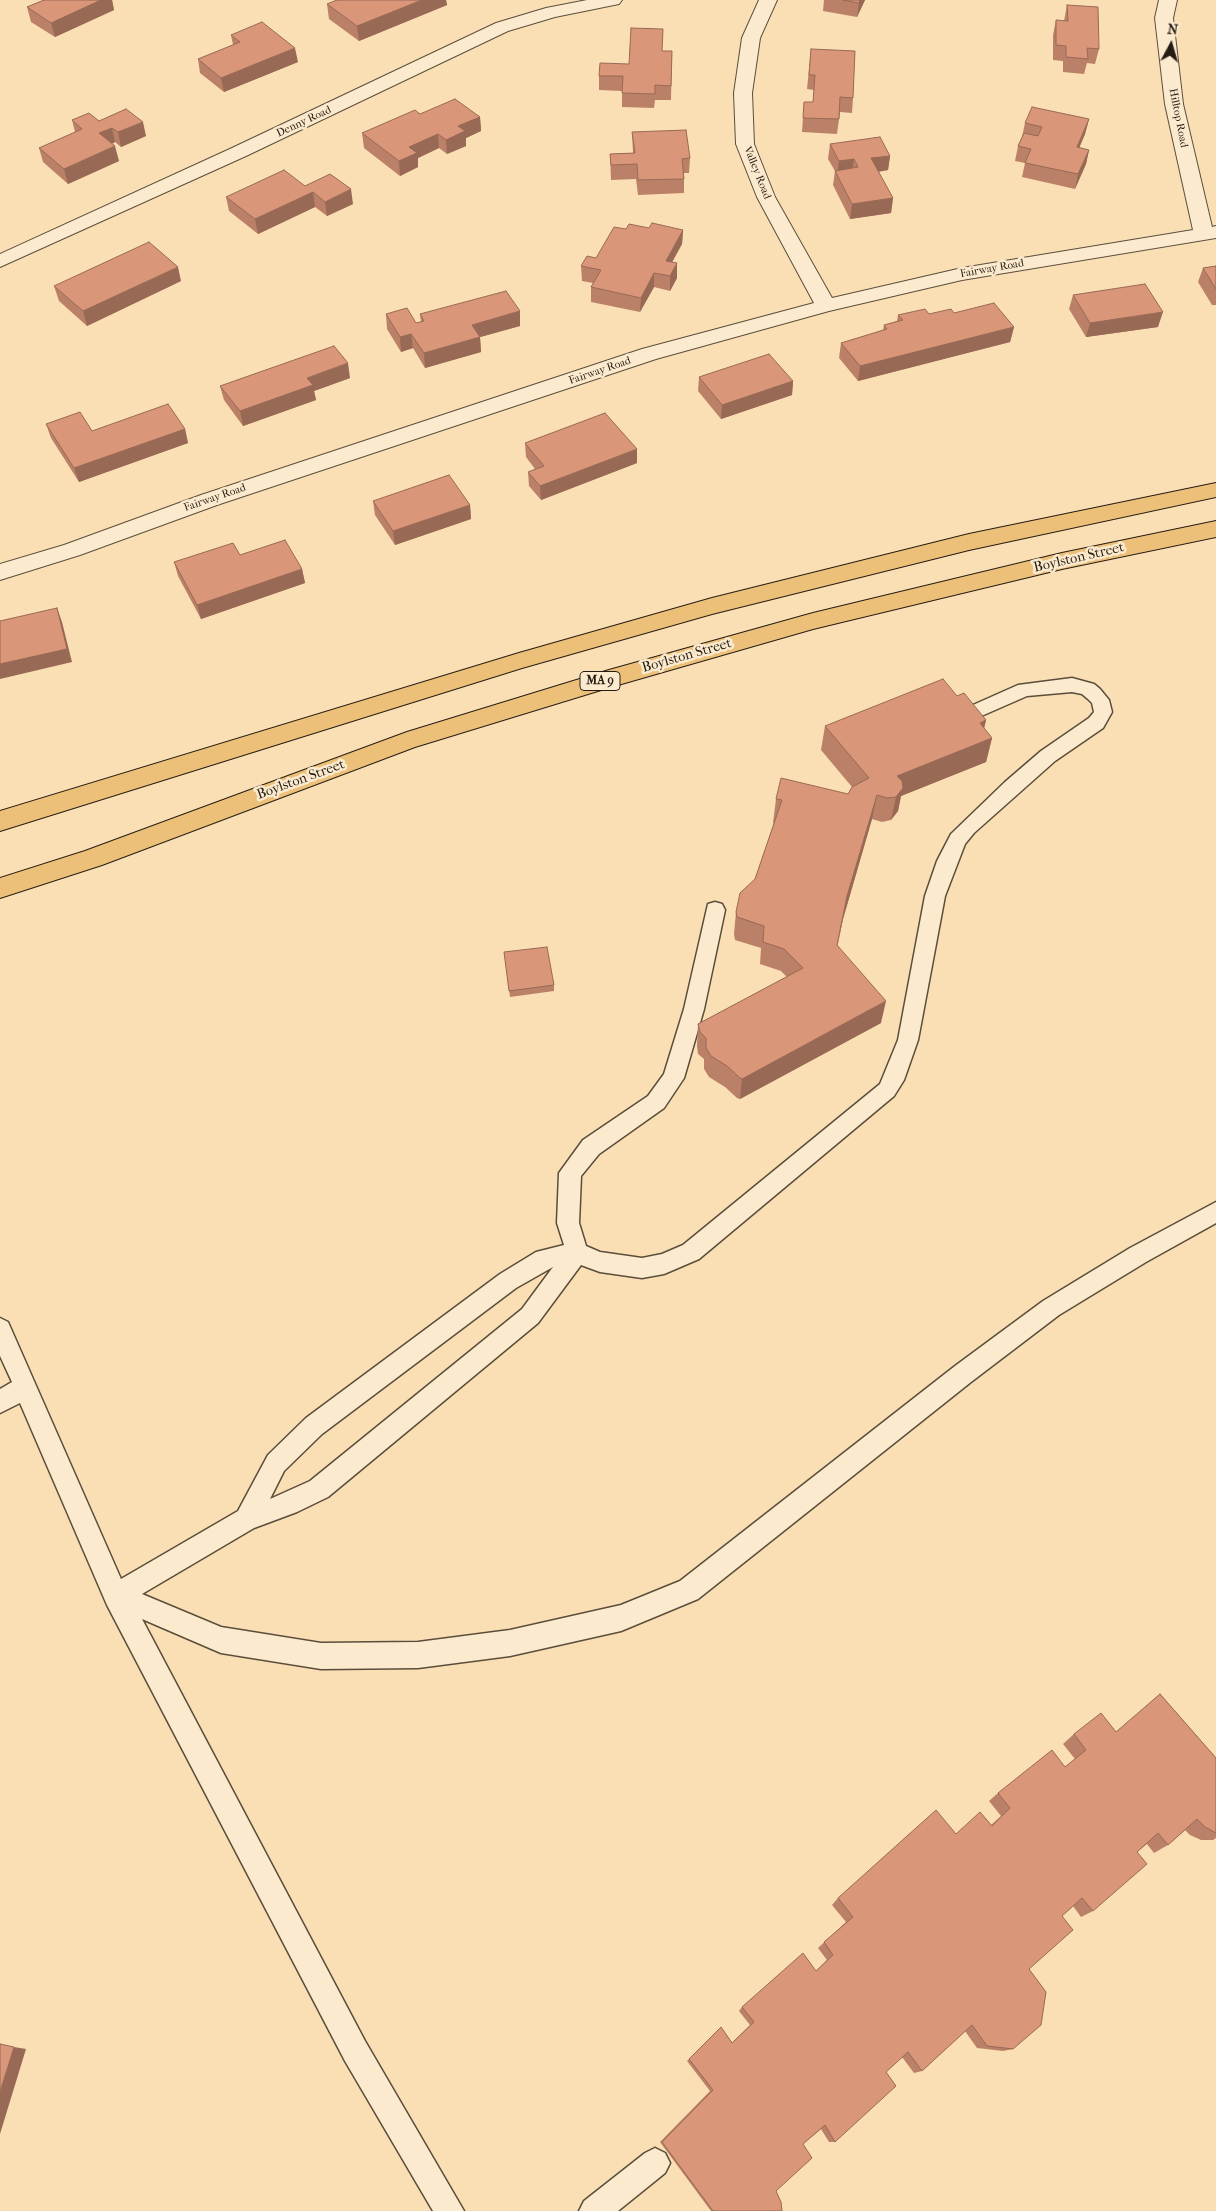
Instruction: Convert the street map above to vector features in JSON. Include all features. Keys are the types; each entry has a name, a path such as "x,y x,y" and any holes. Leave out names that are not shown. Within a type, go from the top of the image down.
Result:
{"highway":[{"path":"0,821 666,619 960,544 1216,490"},
{"name":"Boylston Street","path":"0,888 93,858 407,741 618,676 813,621 1062,561 1216,529"}],"street":[{"name":"Denny Road","path":"0,261 266,140 502,27 552,12 614,0"},
{"name":"Valley Road","path":"768,0 751,38 743,92 745,144 766,197 826,306"},
{"name":"Hilltop Road","path":"1168,0 1164,18 1174,104 1210,233"},
{"name":"Fairway Road","path":"0,572 72,550 209,500 649,354 826,306 962,274 1210,233"}],"lane":[{"path":"247,1519 276,1463 314,1426 508,1281 544,1259 577,1252 600,1262 642,1268 664,1264 691,1252 887,1090 894,1080 908,1040 922,957 935,896 947,861 958,839 967,828 1012,787 1048,756 1096,722 1104,712 1100,700 1094,694 1088,689 1072,685 1024,690 970,714"},
{"path":"577,1252 568,1223 570,1172 590,1147 656,1102 673,1078 694,1009 715,910"},
{"path":"116,1596 221,1640 322,1656 418,1655 510,1642 621,1618 689,1590 963,1374 1051,1308 1138,1255 1216,1212"},
{"path":"116,1596 247,1519 288,1504 319,1489 530,1316 577,1252"},
{"path":"0,1329 116,1596 355,2051 449,2211"},
{"path":"0,1402 25,1387"},
{"path":"594,2211 655,2164"}],"building":[{"path":"44,0 101,0 51,23 27,7"},
{"path":"337,0 422,0 357,26 327,4"},
{"path":"843,0 860,0 859,3"},
{"path":"1067,5 1098,7 1099,49 1087,48 1088,59 1066,57 1066,46 1056,45 1056,20 1068,21"},
{"path":"262,22 295,48 221,78 198,59 240,42 231,35"},
{"path":"631,28 663,29 662,51 672,51 671,86 655,85 655,94 622,93 623,76 599,76 600,63 629,64"},
{"path":"811,49 855,51 853,98 840,97 839,119 803,118 804,102 813,102 815,75 809,75"},
{"path":"455,99 480,117 458,126 465,131 446,140 438,134 409,147 417,153 399,161 362,133 415,110 420,114"},
{"path":"1032,107 1089,119 1077,147 1089,150 1078,174 1025,163 1031,149 1018,146 1024,133 1038,136 1042,127 1025,123"},
{"path":"126,109 143,122 118,132 112,128 99,133 115,146 64,169 39,148 82,129 72,120 89,113 99,121"},
{"path":"686,130 690,158 682,159 684,179 638,180 637,164 611,165 610,154 635,153 632,132"},
{"path":"880,137 890,156 871,158 893,198 852,204 835,171 858,167 854,159 839,161 830,144"},
{"path":"284,170 305,186 330,174 351,189 325,202 313,192 255,219 226,197"},
{"path":"652,223 683,230 666,261 677,263 670,276 654,273 641,298 591,287 601,270 581,266 587,256 596,258 614,227 626,229 629,224 649,228"},
{"path":"149,242 178,267 83,311 54,286"},
{"path":"1216,266 1216,289 1203,268"},
{"path":"1145,284 1163,312 1090,323 1073,295"},
{"path":"506,291 520,311 472,325 480,337 424,353 411,334 400,337 386,314 407,308 416,323 424,321 420,314"},
{"path":"994,303 1014,327 860,366 841,343 887,329 884,325 903,320 898,315 925,309 929,314 951,309 954,313"},
{"path":"334,346 348,363 307,378 313,385 240,411 220,386"},
{"path":"769,354 793,381 722,405 699,377"},
{"path":"168,404 185,429 74,468 46,424 80,412 92,431"},
{"path":"605,413 637,449 540,486 528,472 544,466 525,443"},
{"path":"449,475 470,505 393,531 373,501"},
{"path":"285,540 302,569 197,605 174,562 233,543 240,555"},
{"path":"57,608 67,649 0,664 0,621"},
{"path":"943,679 957,696 964,693 986,720 980,723 992,738 897,776 902,781 903,788 896,797 887,798 877,795 847,896 837,945 886,1001 742,1079 740,1078 727,1066 711,1056 706,1048 706,1038 700,1032 698,1024 803,968 784,949 763,942 764,926 737,917 736,912 740,893 755,879 782,800 776,799 781,778 848,794 852,787 869,778 825,726"},
{"path":"547,947 554,985 509,991 504,952"},
{"path":"1160,1694 1216,1758 1216,1833 1205,1827 1197,1819 1168,1845 1158,1833 1137,1852 1147,1864 1093,1911 1082,1898 1062,1916 1073,1930 1029,1969 1046,1992 1041,2025 1013,2049 987,2046 972,2025 922,2071 908,2052 886,2072 896,2086 835,2142 825,2125 803,2144 812,2158 776,2191 781,2202 782,2211 713,2211 662,2142 713,2090 689,2059 721,2027 732,2043 754,2022 742,2007 803,1953 816,1971 833,1955 824,1942 853,1917 838,1898 936,1810 956,1834 980,1812 992,1826 1010,1808 998,1793 1052,1750 1065,1767 1086,1750 1074,1734 1101,1713 1116,1732"},
{"path":"0,2044 14,2047 0,2092"}]}
